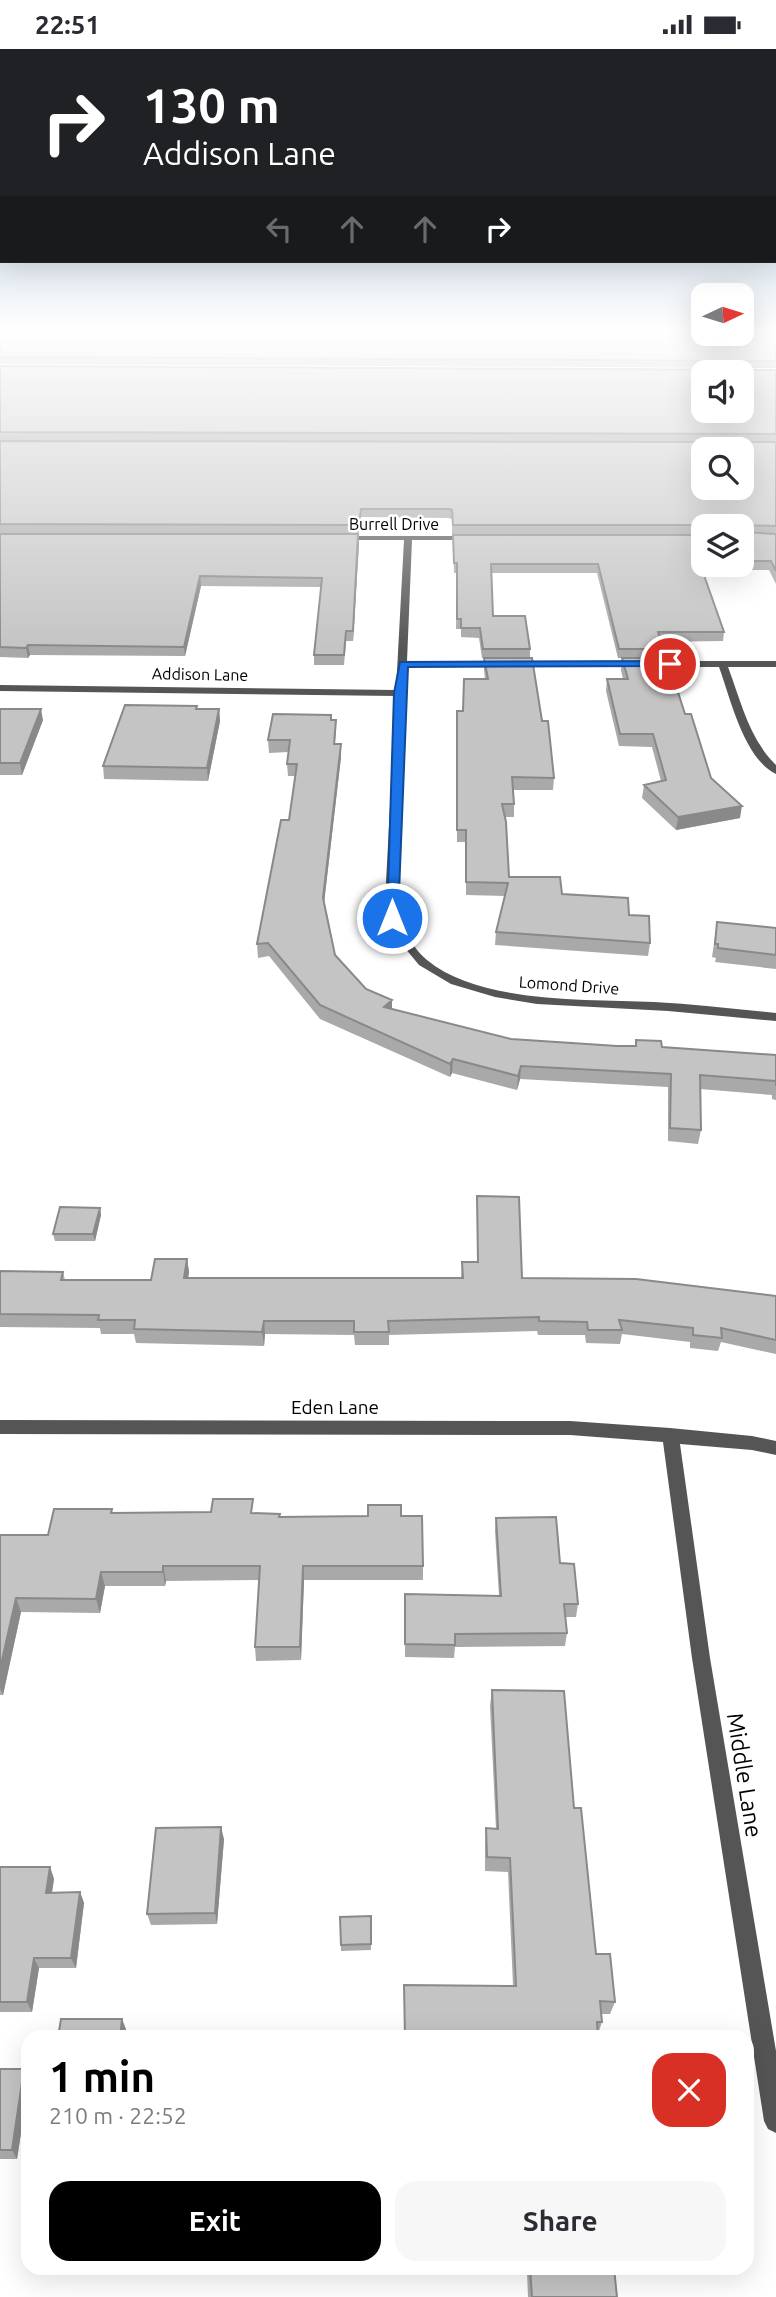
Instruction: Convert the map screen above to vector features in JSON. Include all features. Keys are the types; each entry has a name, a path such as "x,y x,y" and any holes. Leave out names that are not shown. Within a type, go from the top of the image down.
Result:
{"street":[{"name":"Burrell Drive","path":"334,538 484,538"},
{"name":"Lomond Drive","path":"408,538 403,664 399,693 392,918 397,933 422,961 460,983 528,1000 693,1008 776,1017"},
{"path":"403,664 776,664"},
{"path":"723,664 750,738 761,758 776,771"},
{"name":"Addison Lane","path":"0,688 399,693"},
{"name":"Eden Lane","path":"0,1427 570,1428 670,1435 776,1447"},
{"name":"Middle Lane","path":"670,1435 701,1658 776,2121"}],"building":[{"path":"0,441 691,442 691,500 754,500 754,442 776,442 776,526 754,525 754,514 691,514 691,525 453,525 452,510 449,509 361,509 359,525 0,524"},
{"path":"754,533 776,534 776,571 771,561 754,561"},
{"path":"0,534 358,534 353,631 346,631 344,655 314,655 322,578 200,576 184,647 0,647"},
{"path":"453,535 691,535 691,577 705,577 724,632 658,632 663,649 619,649 598,564 491,564 493,616 525,616 530,649 483,649 480,628 461,628 461,619 457,619 457,563 454,563"},
{"path":"484,658 532,658 542,721 548,721 554,778 512,777 514,804 502,804 506,822 509,877 560,877 562,894 628,898 629,915 649,916 650,943 496,932 508,883 466,882 466,830 457,830 457,711 463,711 464,679 488,679"},
{"path":"622,658 667,658 685,714 691,714 711,778 742,806 678,817 644,785 666,780 653,734 620,734 607,679 628,679"},
{"path":"125,705 219,709 207,768 103,766"},
{"path":"0,709 41,709 20,763 0,763"},
{"path":"273,714 331,715 331,720 336,720 334,744 341,744 323,898 335,955 366,989 392,1000 384,1007 511,1039 617,1046 636,1046 636,1040 661,1041 662,1047 776,1055 776,1081 700,1075 701,1130 670,1128 671,1074 521,1066 518,1076 453,1059 450,1064 320,1005 268,943 257,944 281,820 289,820 297,764 287,764 290,740 268,740"},
{"path":"717,922 776,928 776,955 718,948 718,944 715,944"},
{"path":"477,1196 519,1197 522,1278 636,1279 776,1296 776,1340 721,1328 722,1338 693,1335 693,1328 619,1320 622,1330 588,1330 587,1322 539,1321 539,1317 388,1321 389,1332 354,1332 354,1321 264,1321 262,1332 134,1329 135,1320 98,1320 99,1315 0,1314 0,1271 63,1272 61,1280 151,1280 155,1259 187,1259 184,1278 463,1278 462,1262 478,1262"},
{"path":"60,1207 100,1208 93,1234 53,1234"},
{"path":"213,1499 253,1499 251,1513 280,1514 279,1517 368,1516 368,1505 401,1505 401,1516 422,1516 423,1566 303,1566 300,1647 255,1647 260,1566 163,1566 163,1572 101,1572 96,1599 16,1598 0,1669 0,1535 48,1535 54,1509 112,1509 111,1513 211,1512"},
{"path":"556,1517 560,1563 574,1564 578,1604 564,1604 567,1633 455,1634 455,1645 405,1644 405,1594 501,1596 496,1518"},
{"path":"492,1690 564,1691 574,1808 581,1808 596,1954 610,1954 615,2002 600,2001 602,2022 597,2022 598,2030 405,2030 404,1985 516,1986 510,1858 487,1857 486,1828 498,1829"},
{"path":"221,1827 215,1913 147,1914 156,1828"},
{"path":"0,1867 50,1867 46,1893 80,1892 71,1958 34,1958 27,2002 0,2002"},
{"path":"371,1916 371,1944 341,1945 340,1917"},
{"path":"61,2019 122,2019 121,2030 59,2030"},
{"path":"0,2069 21,2069 21,2089 12,2150 0,2150"},
{"path":"530,2275 615,2275 617,2297 532,2297"}],"route":[{"path":"392,918 399,693 403,664 670,664"}]}
